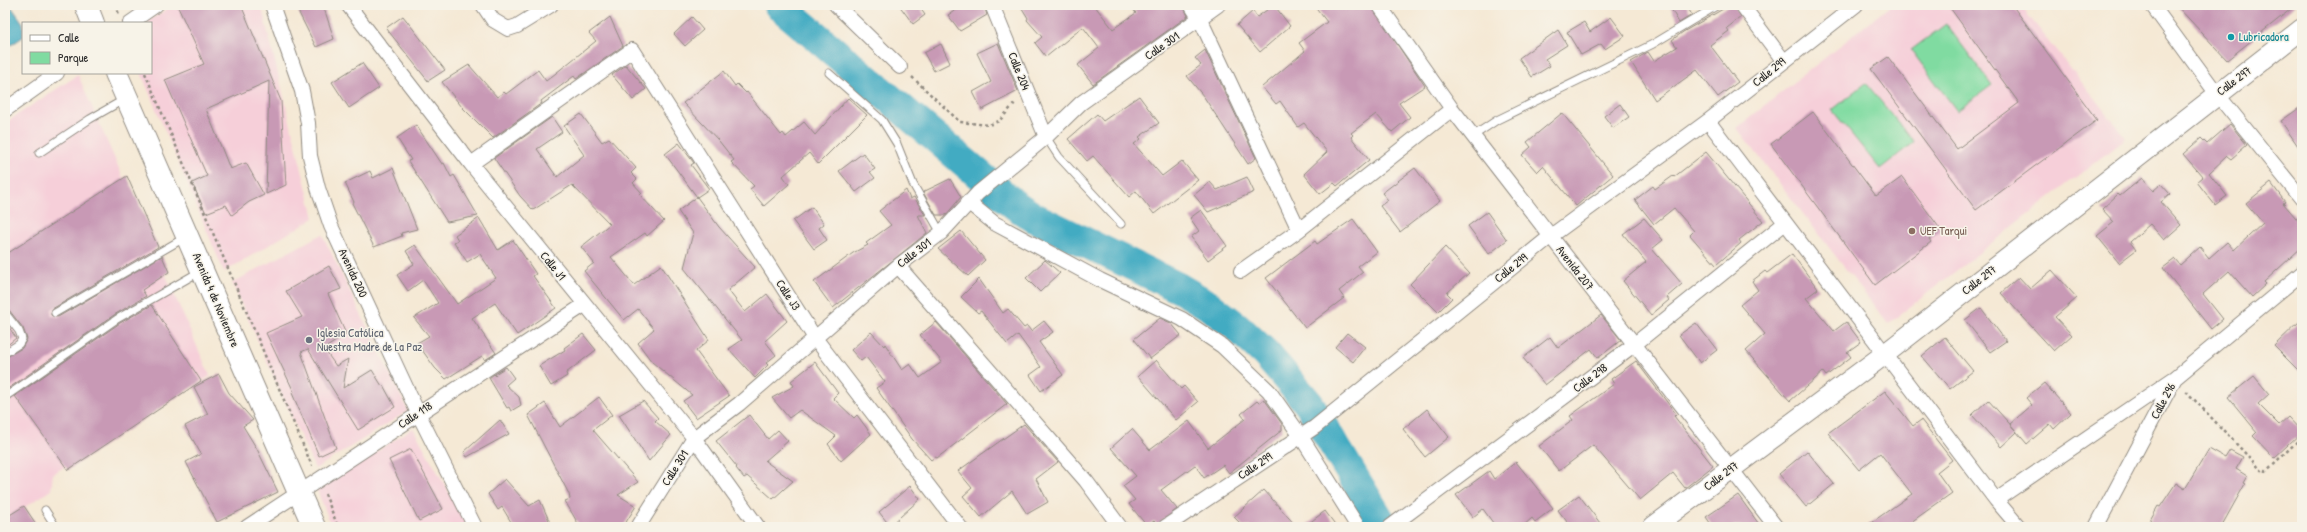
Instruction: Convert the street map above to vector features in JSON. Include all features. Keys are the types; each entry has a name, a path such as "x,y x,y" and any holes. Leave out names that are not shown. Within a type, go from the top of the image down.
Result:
{"main road":[{"path":"86,5 93,22"},
{"name":"Avenida 4 de Noviembre","path":"116,74 188,235 314,527"}],"street":[{"path":"131,22 156,5"},
{"name":"Avenida 200","path":"272,5 302,90 308,123 310,156 318,188 331,226 418,413 475,527"},
{"name":"Calle J1","path":"348,5 471,164 584,305 694,438 758,527"},
{"path":"483,5 493,20 508,29 517,26 551,5"},
{"path":"836,5 900,67"},
{"name":"Calle 204","path":"992,5 1046,136"},
{"path":"1191,5 1200,19 1300,230"},
{"name":"Calle 301","path":"638,527 694,438 739,404 898,266 941,233 973,198 1081,104 1218,5"},
{"name":"Avenida 207","path":"1379,5 1452,109 1776,527"},
{"path":"1742,5 1783,60"},
{"name":"Calle 299","path":"1165,527 1300,435 1315,427 1551,236 1708,121 1783,60 1856,5"},
{"path":"2152,5 2217,94 2302,199"},
{"name":"Calle 297","path":"1653,527 1885,354 2302,29"},
{"name":"Calle J3","path":"471,164 632,50 815,338 960,527"},
{"path":"5,110 56,74"},
{"path":"1241,271 1300,230 1452,109"},
{"path":"1708,121 1996,500 2019,527"},
{"path":"973,198 994,224 1100,280 1182,318 1216,342 1269,391 1300,435 1358,527"},
{"name":"Calle 298","path":"1390,527 1635,344 1785,223"},
{"path":"898,266 1086,481 1120,527"},
{"name":"Calle 296","path":"2096,527 2175,378 2302,273"},
{"name":"Calle 118","path":"247,527 584,305"},
{"path":"1996,500 2175,378"}],"lane":[{"path":"1473,136 1497,120 1653,44 1718,5"},
{"path":"829,73 882,120 897,144 913,184 941,233"},
{"path":"39,153 90,119 128,98"},
{"path":"1046,136 1059,157 1121,224"},
{"path":"55,313 188,235"},
{"path":"5,397 117,319 203,270"},
{"path":"5,313 19,331 22,339 5,353"},
{"path":"45,510 56,527"}],"path":[{"path":"900,67 960,122 989,125 999,121 1027,90"},
{"path":"145,74 338,527"},
{"path":"2175,378 2264,473 2302,437"}],"shaded area":[{"path":"173,5 261,5 314,218 224,272 141,74 152,74 152,22 148,22"},
{"name":"UEF Tarqui","path":"1891,5 2020,5 2126,138 1888,324 1737,128"},
{"path":"78,75 210,376 53,474 51,490 5,520 5,123"},
{"path":"322,234 408,411 315,469 232,283"},
{"path":"413,428 468,527 332,527 317,490"}],"green space":[{"path":"1946,24 1992,85 1957,111 1911,50"},
{"path":"1866,83 1914,142 1880,169 1832,110"}],"water":[{"path":"5,5 10,5 22,22 22,38 11,45 5,36"}],"building":[{"path":"177,5 241,5 281,101 286,185 266,194 269,81 206,109 230,169 246,163 264,195 249,202 232,215 226,205 206,213 192,183 207,176 165,80 204,64"},
{"path":"295,5 323,5 334,39 316,47"},
{"path":"899,5 918,5 925,15 913,24"},
{"path":"964,5 984,5 987,15 960,31 948,15"},
{"path":"1020,5 1094,5 1113,29 1136,13 1129,5 1183,5 1188,16 1093,84 1078,65 1099,48 1083,27 1046,57 1035,43 1042,37 1027,20 1028,18"},
{"path":"1274,5 1290,26 1260,52 1237,25 1253,11 1257,17"},
{"path":"1314,5 1371,5 1425,86 1399,103 1410,117 1392,132 1376,114 1351,133 1353,135 1351,137 1369,160 1337,186 1334,183 1320,194 1304,174 1327,152 1304,123 1298,127 1280,101 1276,104 1262,87 1305,51 1299,43 1327,22"},
{"path":"1669,5 1686,5 1692,15 1679,23"},
{"path":"1730,5 1734,5 1741,17 1727,28 1729,31 1710,45 1738,82 1718,97 1697,70 1655,100 1631,62 1648,52 1654,61 1677,47 1672,40"},
{"path":"1948,5 2012,5 2097,120 1976,210 1871,69 1888,57 1957,149 2019,103"},
{"name":"Lubricadora","path":"2176,5 2296,5 2227,60"},
{"path":"403,16 445,70 428,81 386,28"},
{"path":"610,17 623,46 576,79 574,76 541,101 542,103 493,138 462,107 442,82 469,65 497,97 504,92 506,94 538,70 546,81 596,41 589,33"},
{"path":"692,17 703,30 685,46 674,34"},
{"path":"1611,17 1625,36 1605,49 1601,44 1581,55 1567,32 1584,22 1590,32"},
{"path":"1558,30 1567,45 1545,59 1550,66 1532,77 1519,58"},
{"path":"998,43 1018,91 982,110 973,92 991,82 977,53"},
{"path":"941,44 950,63 934,71 924,53"},
{"path":"1205,50 1256,158 1248,164 1204,97 1187,76 1201,65 1195,58"},
{"path":"362,63 379,88 349,108 332,82"},
{"path":"626,65 646,89 633,100 612,75"},
{"path":"724,71 735,86 737,84 746,93 747,92 781,135 783,133 786,137 804,122 815,135 848,98 867,115 818,164 809,153 783,176 789,184 764,206 750,189 754,186 731,162 734,160 719,141 683,103"},
{"path":"1139,96 1159,123 1139,137 1141,139 1134,144 1162,176 1182,161 1198,180 1154,214 1136,191 1129,197 1093,156 1087,161 1068,139 1097,114 1103,121"},
{"path":"1620,104 1629,117 1613,128 1604,116"},
{"path":"2302,106 2302,152 2281,121"},
{"path":"1813,112 1876,196 1902,177 1941,230 1929,239 1931,242 1875,285 1771,144"},
{"path":"1562,113 1613,175 1576,206 1543,166 1537,172 1522,155 1531,147 1527,142"},
{"path":"581,114 602,142 609,138 636,168 631,173 637,179 633,183 642,193 640,195 664,221 647,236 645,233 611,257 634,285 661,265 709,340 696,351 729,396 696,418 683,401 692,395 652,362 638,343 654,329 638,309 624,320 584,271 594,263 581,247 610,224 572,185 533,210 520,196 494,158 552,117 562,132 537,149 557,177 584,155 564,126"},
{"path":"2230,124 2247,145 2231,159 2227,156 2209,173 2227,196 2215,205 2197,182 2203,177 2183,154 2201,138 2207,144"},
{"path":"416,125 442,164 444,163 451,177 454,175 478,216 447,222 408,161 411,160 397,138"},
{"path":"679,143 694,163 691,165 709,189 697,197 665,154"},
{"path":"1706,152 1763,221 1739,240 1741,243 1716,265 1690,235 1694,231 1674,208 1654,224 1635,200 1653,186 1655,189 1673,176 1674,177"},
{"path":"863,153 875,169 870,172 875,178 856,192 839,171"},
{"path":"393,168 417,229 401,233 402,236 374,247 352,203 354,202 345,183 370,171 373,178"},
{"path":"1415,168 1440,201 1400,232 1380,206 1388,200 1382,193"},
{"path":"127,176 158,247 52,309 51,315 58,317 162,256 169,272 142,290 146,296 114,315 9,388 5,383 5,358 22,348 27,339 23,328 9,310 5,308 5,255"},
{"path":"1247,177 1254,192 1208,212 1194,195 1210,182 1217,190"},
{"path":"2142,178 2153,191 2161,184 2170,194 2161,202 2181,225 2164,240 2150,224 2130,242 2136,250 2119,263 2097,236 2114,222 2102,209 2118,194 2120,196"},
{"path":"950,179 961,197 946,215 936,215 923,192"},
{"path":"2271,183 2285,202 2283,203 2302,225 2302,247 2264,282 2266,284 2252,297 2229,271 2203,294 2223,319 2211,329 2163,268 2175,259 2180,265 2200,247 2209,258 2227,242 2234,250 2263,223 2246,203"},
{"path":"906,190 910,199 914,197 925,215 918,215 927,233 833,308 814,282 853,253 868,245 866,243 891,225 879,211"},
{"path":"697,197 719,227 755,267 728,290 745,312 767,294 787,321 765,341 776,355 766,363 768,365 755,378 729,349 742,340 684,268 693,233 678,211"},
{"path":"812,207 824,224 819,228 827,240 814,249 793,221"},
{"path":"1201,210 1227,246 1208,260 1191,237 1199,231 1190,218"},
{"path":"1487,212 1507,240 1489,254 1468,226"},
{"path":"479,218 498,250 513,240 536,274 533,276 556,308 517,335 495,303 472,318 496,353 485,360 482,356 446,379 435,368 417,343 429,336 414,318 438,303 423,280 408,291 397,275 414,264 406,251 415,245 457,304 496,278 480,254 467,262 454,242 458,240 455,235"},
{"path":"1644,218 1663,240 1652,249 1682,284 1667,297 1669,300 1651,315 1623,281 1646,262 1623,234"},
{"path":"1353,219 1377,252 1358,266 1363,272 1339,291 1344,298 1305,328 1266,278 1315,241 1317,244"},
{"path":"961,231 985,260 968,276 938,249"},
{"path":"1445,247 1469,273 1447,293 1452,298 1438,312 1410,284"},
{"path":"1792,254 1818,289 1806,298 1834,331 1846,322 1861,342 1847,352 1851,357 1826,376 1823,372 1790,401 1746,351 1765,334 1740,305 1758,290 1752,281 1765,271 1767,273"},
{"path":"1045,260 1060,273 1040,292 1026,278"},
{"path":"329,266 341,289 328,294 346,334 324,349 336,366 348,359 343,388 372,370 382,386 383,385 395,407 358,430 308,349 301,352 336,448 319,456 292,393 294,392 266,333 302,317 286,291"},
{"path":"2052,270 2077,298 2055,317 2072,335 2054,351 2001,293 2019,277 2030,289"},
{"path":"979,279 1003,313 1008,309 1024,328 1027,326 1031,331 1044,321 1053,332 1039,342 1063,375 1041,391 1030,375 1041,367 1018,335 1007,344 981,311 978,313 961,297"},
{"path":"152,305 201,381 68,470 15,396 120,323"},
{"path":"1981,308 2006,341 1990,352 1965,320"},
{"path":"1601,315 1621,340 1598,358 1591,349 1545,385 1523,358 1550,337 1558,348"},
{"path":"1160,318 1171,323 1181,335 1150,359 1134,339"},
{"path":"2302,319 2302,374 2274,346"},
{"path":"5,321 16,338 5,347"},
{"path":"936,322 1007,404 937,458 935,457 931,460 912,439 876,388 885,382 866,357 861,361 851,350 871,332 884,346 885,344 902,370 910,364 920,378 942,362 920,335"},
{"path":"1696,323 1717,350 1700,363 1679,335"},
{"path":"1347,333 1365,347 1353,362 1335,347"},
{"path":"583,334 596,350 566,373 567,376 551,386 539,366 565,350 564,348"},
{"path":"1945,337 1973,371 1950,389 1922,356"},
{"path":"1156,360 1181,389 1184,386 1198,402 1176,420 1138,376"},
{"path":"1636,361 1676,414 1674,416 1713,466 1685,488 1673,473 1640,500 1593,445 1559,471 1539,446 1573,420 1570,416 1614,384 1611,379"},
{"path":"815,362 838,393 833,398 854,418 857,415 871,434 841,461 828,444 836,436 800,410 789,418 772,398 794,386 791,381"},
{"path":"506,367 514,378 506,385 519,397 521,405 511,411 509,407 507,408 489,378 494,374 496,376 495,374"},
{"path":"219,374 229,393 253,420 243,426 257,449 278,492 217,522 186,462 201,454 185,426 208,414 194,387"},
{"path":"2254,376 2269,394 2258,404 2279,425 2288,417 2302,432 2274,458 2253,436 2257,432 2228,397"},
{"path":"2044,383 2071,413 2054,429 2050,424 2027,444 2010,424 2032,405 2026,398"},
{"path":"1885,391 1913,426 1921,420 1952,460 1937,472 1952,493 1904,527 1865,527 1912,494 1880,453 1859,470 1828,433"},
{"path":"599,397 612,415 593,430 638,482 618,495 636,506 623,527 580,527 565,501 570,499 569,494 528,415 545,403 560,427"},
{"path":"1264,399 1282,424 1282,430 1229,473 1223,465 1204,478 1195,465 1161,490 1177,509 1157,525 1154,521 1147,526 1129,504 1135,500 1123,486 1136,476 1111,448 1132,429 1150,450 1189,421 1208,448 1245,419 1241,414 1257,401 1259,403"},
{"path":"1988,400 2017,432 2001,447 1972,415"},
{"path":"643,401 658,418 655,421 671,435 649,461 619,415"},
{"path":"1427,409 1449,437 1425,457 1403,429"},
{"path":"749,415 768,439 778,430 788,441 765,461 793,481 773,499 747,476 744,478 716,441"},
{"path":"500,420 509,434 467,457 464,452"},
{"path":"1024,424 1058,462 1036,479 1048,502 1027,514 1012,491 981,517 963,496 972,488 958,471"},
{"path":"411,449 443,509 419,521 389,460"},
{"path":"2209,449 2225,458 2230,450 2243,457 2236,469 2247,476 2243,483 2245,484 2221,527 2146,527 2158,506 2160,507 2176,483 2185,489"},
{"path":"1807,451 1834,484 1806,507 1779,474"},
{"path":"1516,462 1553,508 1535,522 1532,518 1522,527 1496,527 1483,509 1473,517 1456,495 1489,471 1494,479"},
{"path":"505,479 529,506 540,500 552,527 514,527 502,507 498,510 488,494"},
{"path":"910,486 920,499 890,526 879,512"},
{"path":"1264,490 1297,527 1244,527 1234,517"},
{"path":"1579,495 1603,527 1571,527 1558,510"},
{"path":"1738,495 1761,527 1713,527 1706,517"},
{"path":"24,506 38,527 5,527 5,518"},
{"path":"1325,511 1337,527 1304,527"}],"waterway":[{"path":"779,5 1015,205 1035,218 1179,288 1208,305 1237,327 1266,354 1309,404 1384,527"}],"place":[{"name":"Lubricadora","path":"2231,37"},
{"name":"UEF Tarqui","path":"1912,231"},
{"name":"Iglesia Católica Nuestra Madre de La Paz","path":"309,340"}]}
